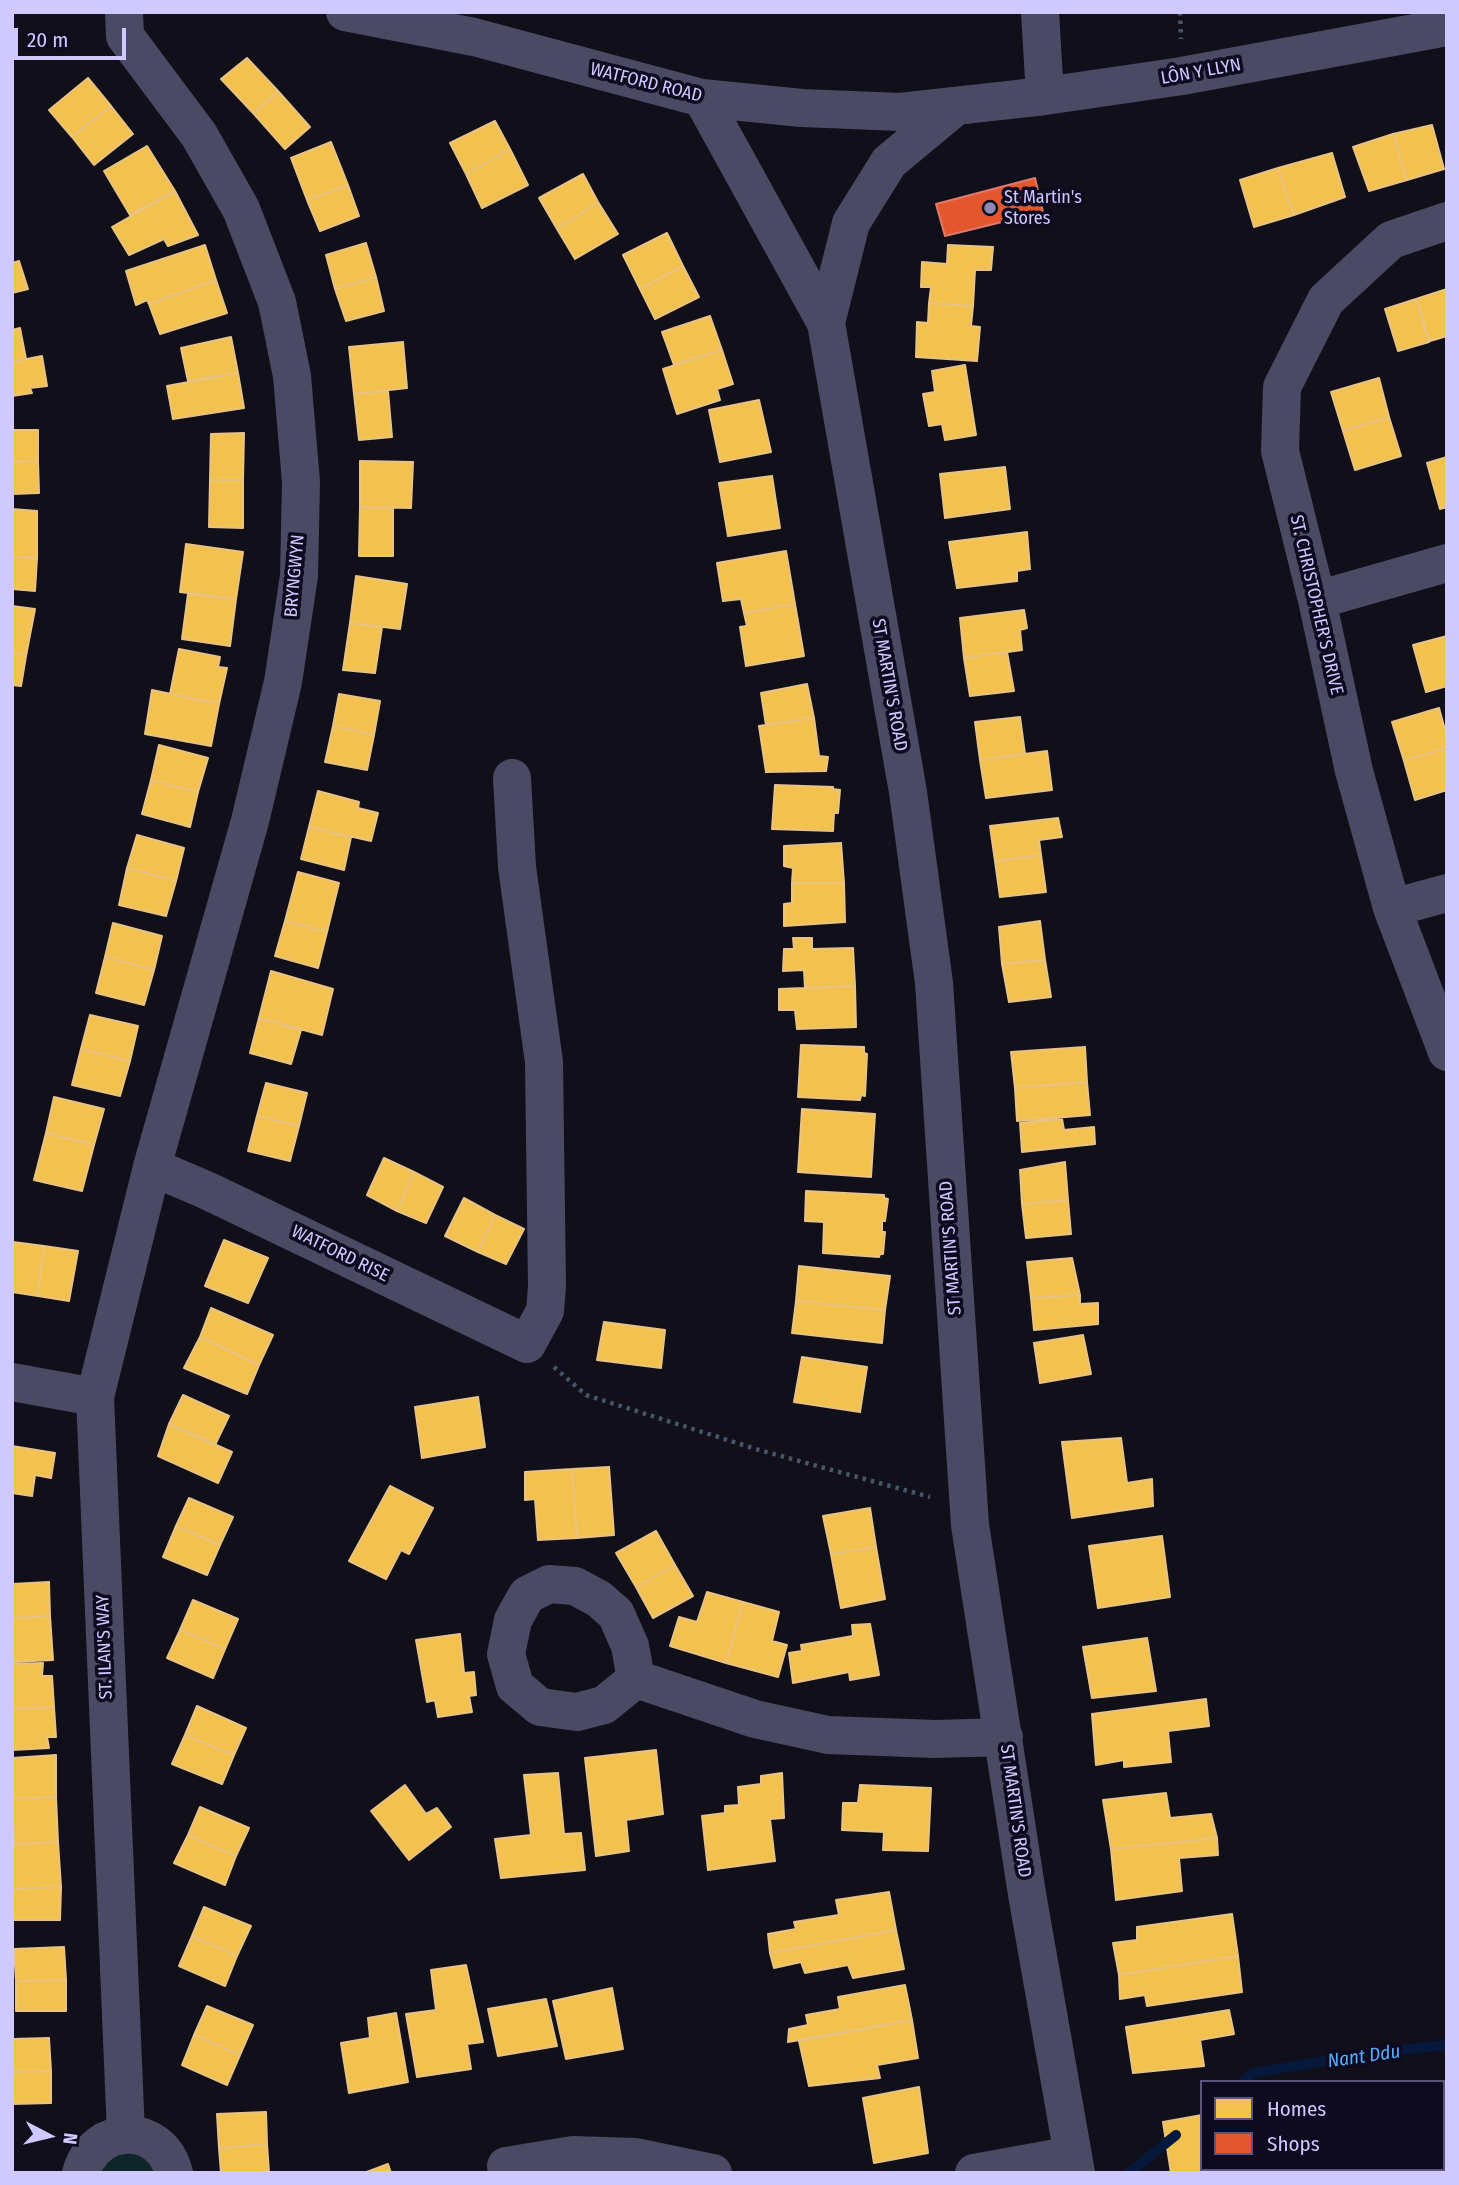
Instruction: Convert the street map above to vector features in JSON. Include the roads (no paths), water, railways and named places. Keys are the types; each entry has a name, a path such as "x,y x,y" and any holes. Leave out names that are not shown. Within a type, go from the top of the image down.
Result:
{"street":[{"name":"BRYNGWYN","path":"124,12 125,36 199,135 241,209 277,302 292,376 301,482 299,576 283,682 250,821 152,1167"},
{"path":"1040,12 1045,96"},
{"name":"WATFORD ROAD","path":"360,14 474,37 702,98 802,108 900,112 954,108"},
{"name":"LÔN Y LLYN","path":"954,108 1182,76 1447,27"},
{"name":"ST MARTIN'S ROAD","path":"702,98 826,323 908,792 934,983 969,1508 1027,1894 1074,2164"},
{"name":"ST MARTIN'S ROAD","path":"826,323 851,223 889,162 954,108"},
{"name":"ST. CHRISTOPHER'S DRIVE","path":"1447,221 1391,240 1326,300 1282,387 1280,451 1317,600 1354,771 1392,908 1447,1052"},
{"path":"1317,600 1447,563"},
{"name":"WATFORD RISE","path":"152,1167 206,1190 527,1344 545,1311 547,1286 544,1062 517,867 512,778"},
{"path":"1392,908 1447,893"},
{"name":"ST. ILAN'S WAY","path":"126,2134 95,1397 152,1167"},
{"path":"12,1382 95,1397"},
{"path":"636,1679 755,1719 828,1735 934,1739 1004,1737"},
{"path":"81,2173 88,2156 97,2145 111,2137 126,2134 153,2141 172,2163 174,2173"},
{"path":"506,2166 586,2155 636,2157 713,2173"},
{"path":"974,2173 1074,2164"}],"waterway":[{"name":"Nant Ddu","path":"1245,2080 1253,2073 1370,2053 1447,2045"},
{"name":"Nant Ddu","path":"1129,2173 1176,2135"}],"place":[{"name":"St Martin's Stores","path":"990,208"}]}
